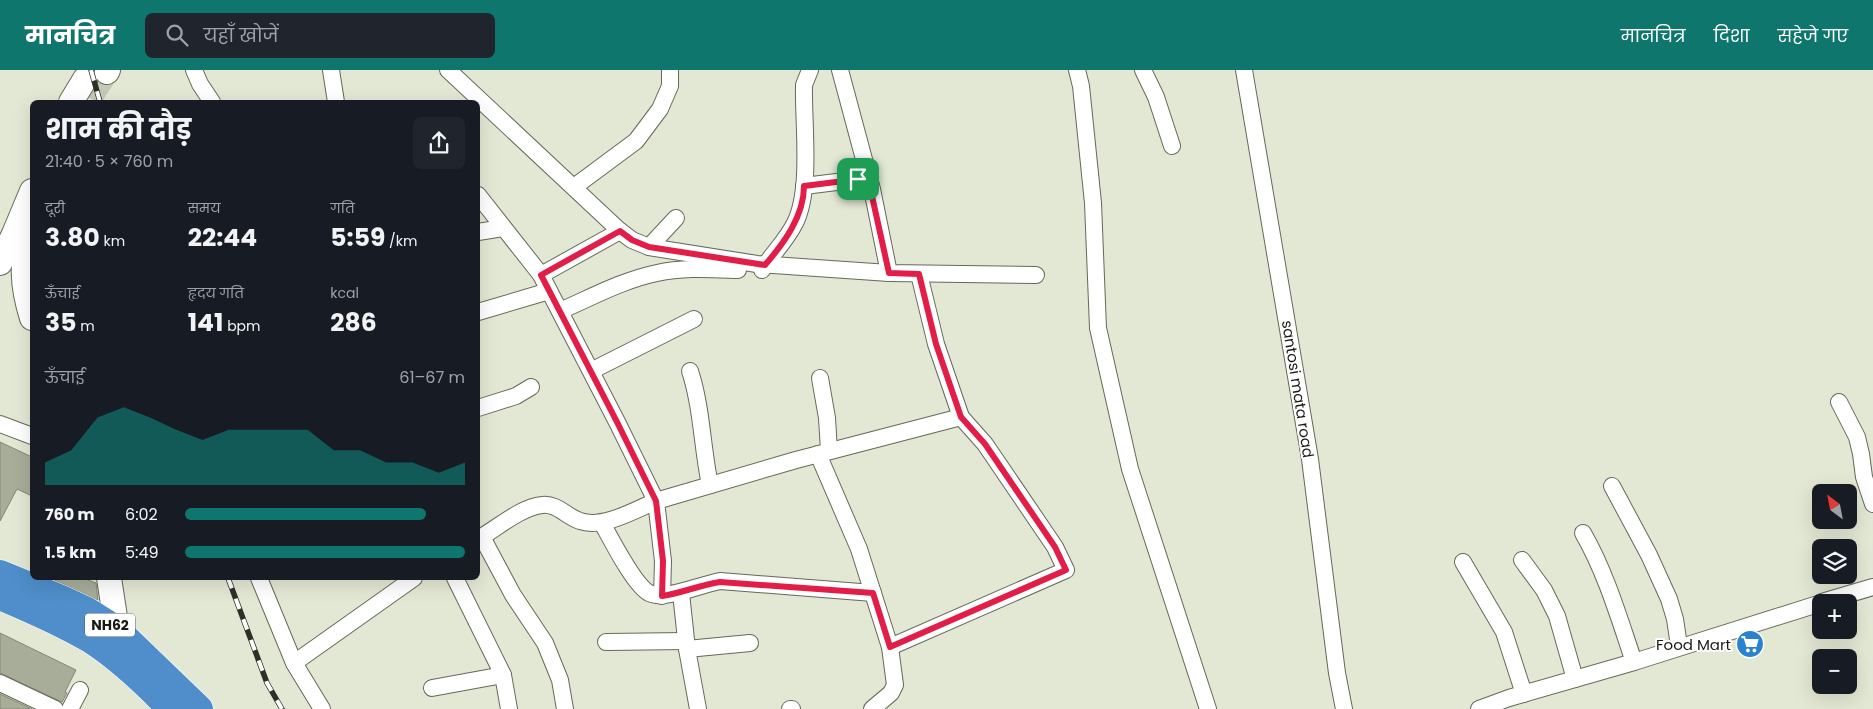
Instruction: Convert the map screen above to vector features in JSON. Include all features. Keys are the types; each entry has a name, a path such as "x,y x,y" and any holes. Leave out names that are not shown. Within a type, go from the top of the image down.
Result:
{"highway":[{"name":"NH62","path":"0,574 87,611 117,630 199,709"},
{"name":"NH62","path":"0,596 42,614 90,640 140,677 171,709"}],"main road":[{"path":"0,263 30,197"},
{"path":"30,236 23,266 25,291 30,310"},
{"path":"109,580 117,630"}],"street":[{"path":"194,70 200,84 211,100"},
{"path":"331,70 336,100"},
{"path":"448,70 620,231 632,240 649,247 765,265 919,274 1036,274"},
{"path":"574,187 636,141 660,109 670,86 670,70"},
{"path":"560,311 626,282 658,272 700,269 761,271 782,246 796,221 804,186 804,86 810,70"},
{"path":"840,70 868,178 889,273"},
{"path":"1077,70 1082,95 1093,203 1098,328 1130,468 1208,709"},
{"path":"1143,70 1156,97 1172,146"},
{"name":"santosi mata road","path":"1244,70 1310,459 1337,673 1344,709"},
{"path":"804,186 868,178"},
{"path":"480,198 541,275 656,501 663,561 662,596"},
{"path":"649,247 676,218"},
{"path":"480,232 503,228"},
{"path":"541,275 620,231"},
{"path":"890,647 1066,570 1055,547 985,444 961,417 936,344 919,274"},
{"path":"480,311 549,291"},
{"path":"591,371 694,319"},
{"path":"690,371 700,406 704,453 710,485"},
{"path":"820,378 827,418 824,453 859,550 890,647 895,685 891,693 872,709"},
{"path":"480,407 516,396 531,387"},
{"path":"1839,402 1857,437 1868,474 1873,504"},
{"path":"565,709 560,680 544,642 513,595 480,538 530,507 543,504 556,507 578,520 588,523 602,523 656,501 710,485 961,417"},
{"path":"0,424 30,435"},
{"path":"1612,486 1648,555 1668,599 1675,619 1679,646"},
{"path":"602,523 636,580 650,594 662,596 681,593 702,585 720,582 873,593"},
{"path":"1583,533 1605,577 1634,662"},
{"path":"1522,560 1544,590 1557,616 1575,679"},
{"path":"1463,562 1504,632 1524,694"},
{"path":"261,580 294,664 322,709"},
{"path":"294,664 411,580"},
{"path":"456,580 503,675 509,709"},
{"path":"1851,594 1873,587"},
{"path":"681,593 686,645 698,709"},
{"path":"1480,709 1812,606"},
{"path":"606,642 686,645 750,643"},
{"path":"432,688 503,675"},
{"path":"0,683 55,709"},
{"path":"70,709 80,690"}],"building":[{"path":"0,442 30,456 30,495 17,489 0,521"},
{"path":"54,580 88,580 96,583 98,600"},
{"path":"0,633 76,670 62,702 0,673"},
{"path":"0,694 32,709 0,709"}],"tunnel":[{"path":"90,98 107,72"}],"railway":[{"path":"91,70 99,100"},
{"path":"229,580 267,683 282,709"}],"place":[{"name":"Food Mart","path":"1750,644"}],"route":[{"path":"868,178 872,189 889,273 919,274 936,344 961,417 985,444 1055,547 1066,570 890,647 873,593 741,582 720,582 702,585 681,593 662,596 663,561 656,501 541,275 620,231 632,240 649,247 765,265 782,246 796,221 804,186 858,179 868,178"}]}
